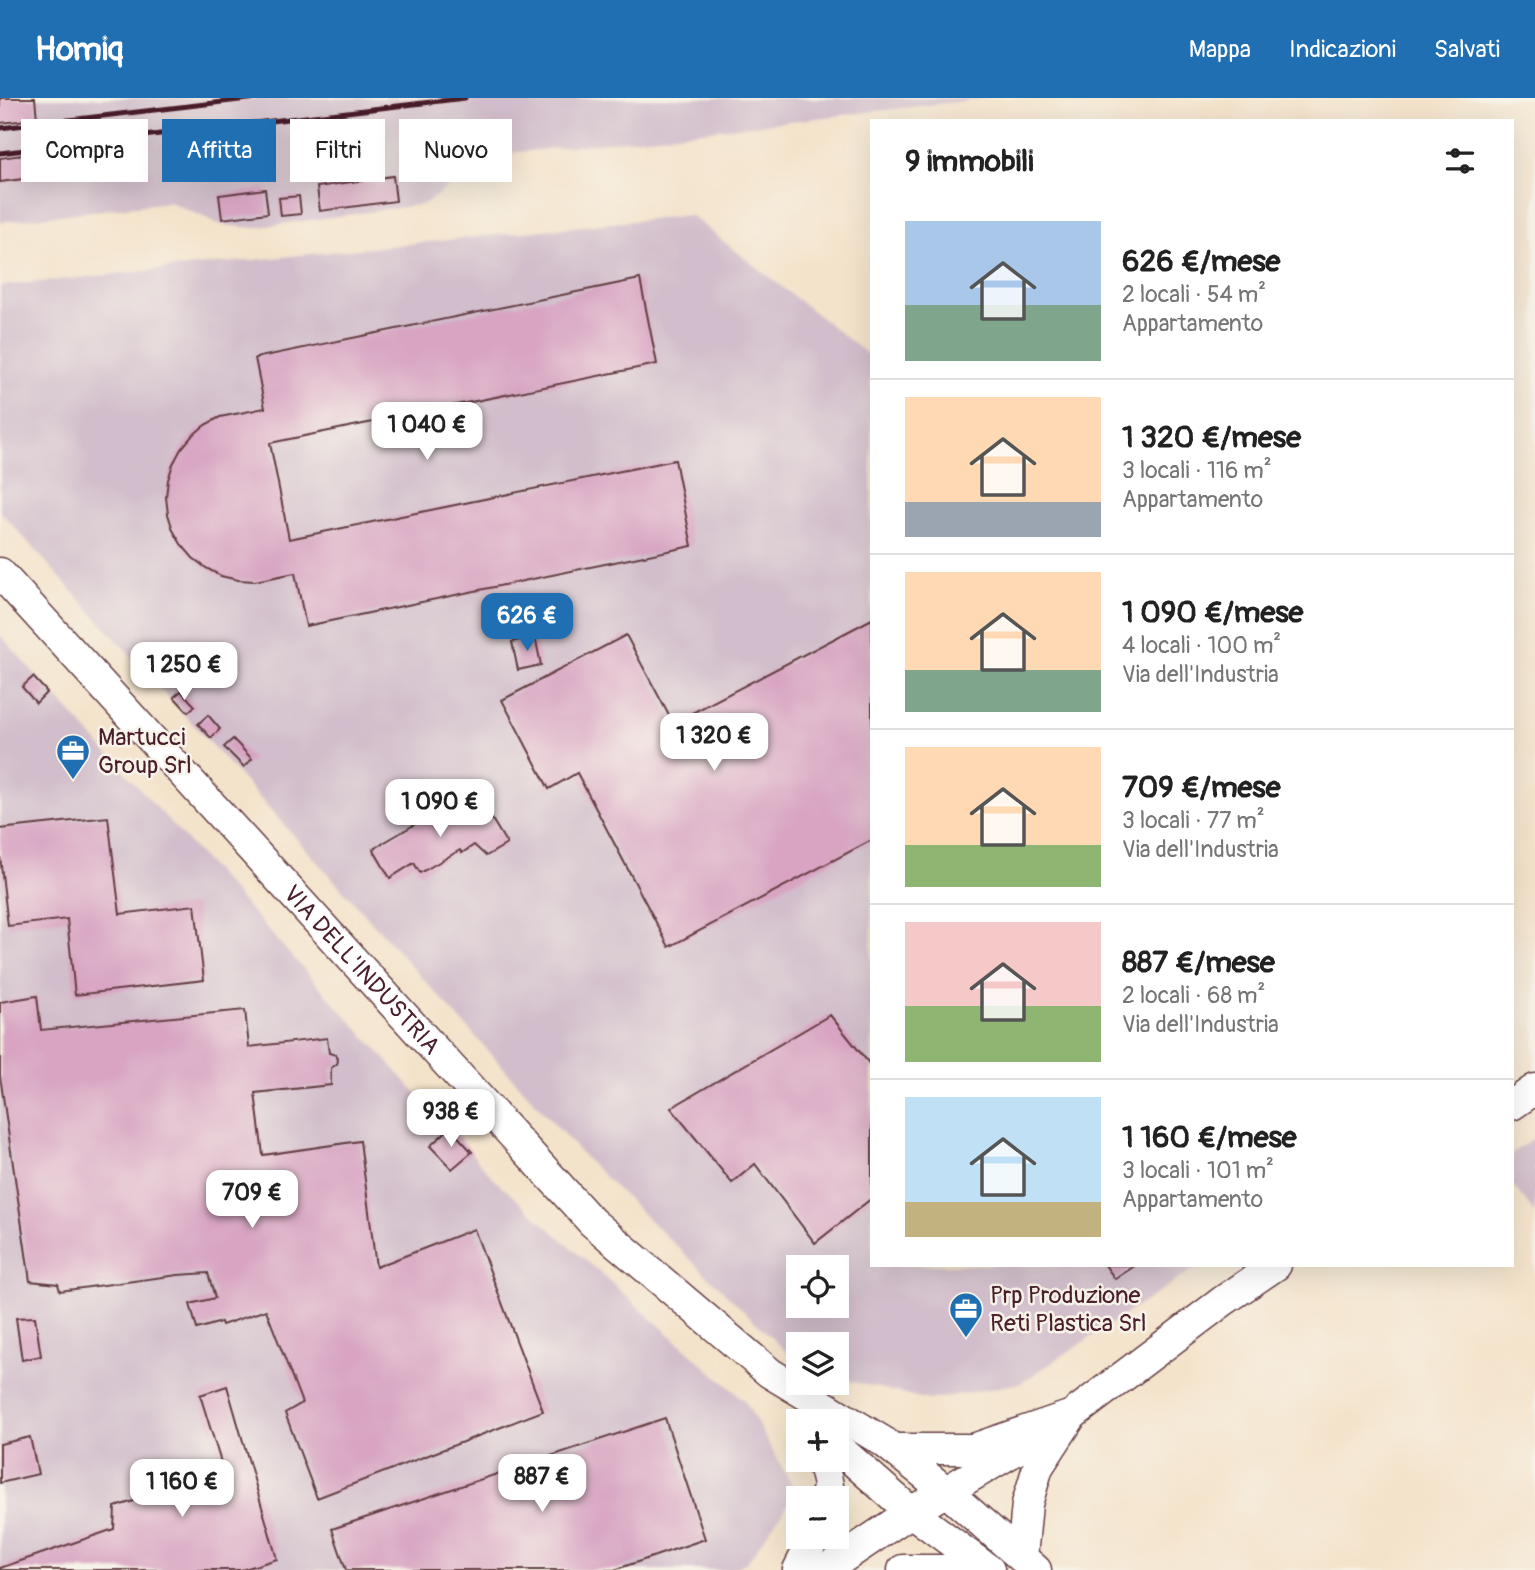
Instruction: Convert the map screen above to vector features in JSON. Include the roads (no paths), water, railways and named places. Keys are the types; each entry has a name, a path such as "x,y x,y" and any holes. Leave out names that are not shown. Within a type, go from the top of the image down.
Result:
{"street":[{"name":"VIA DELL'INDUSTRIA","path":"0,573 592,1222 770,1373 894,1449 1029,1563"},
{"path":"1514,1104 1535,1089"},
{"path":"825,1570 911,1512 1072,1415 1223,1301 1273,1267"},
{"path":"770,1373 799,1409"},
{"path":"894,1449 973,1449 1072,1415"},
{"path":"1029,1563 1027,1504 1038,1467 1072,1415"},
{"path":"849,1457 911,1512 989,1570"},
{"path":"799,1570 809,1549"},
{"path":"904,1570 989,1570"}],"railway":[{"path":"0,128 257,98"},
{"path":"0,153 465,98"}],"place":[{"name":"Martucci Group Srl","path":"73,781"},
{"name":"Prp Produzione Reti Plastica Srl","path":"966,1339"}]}
